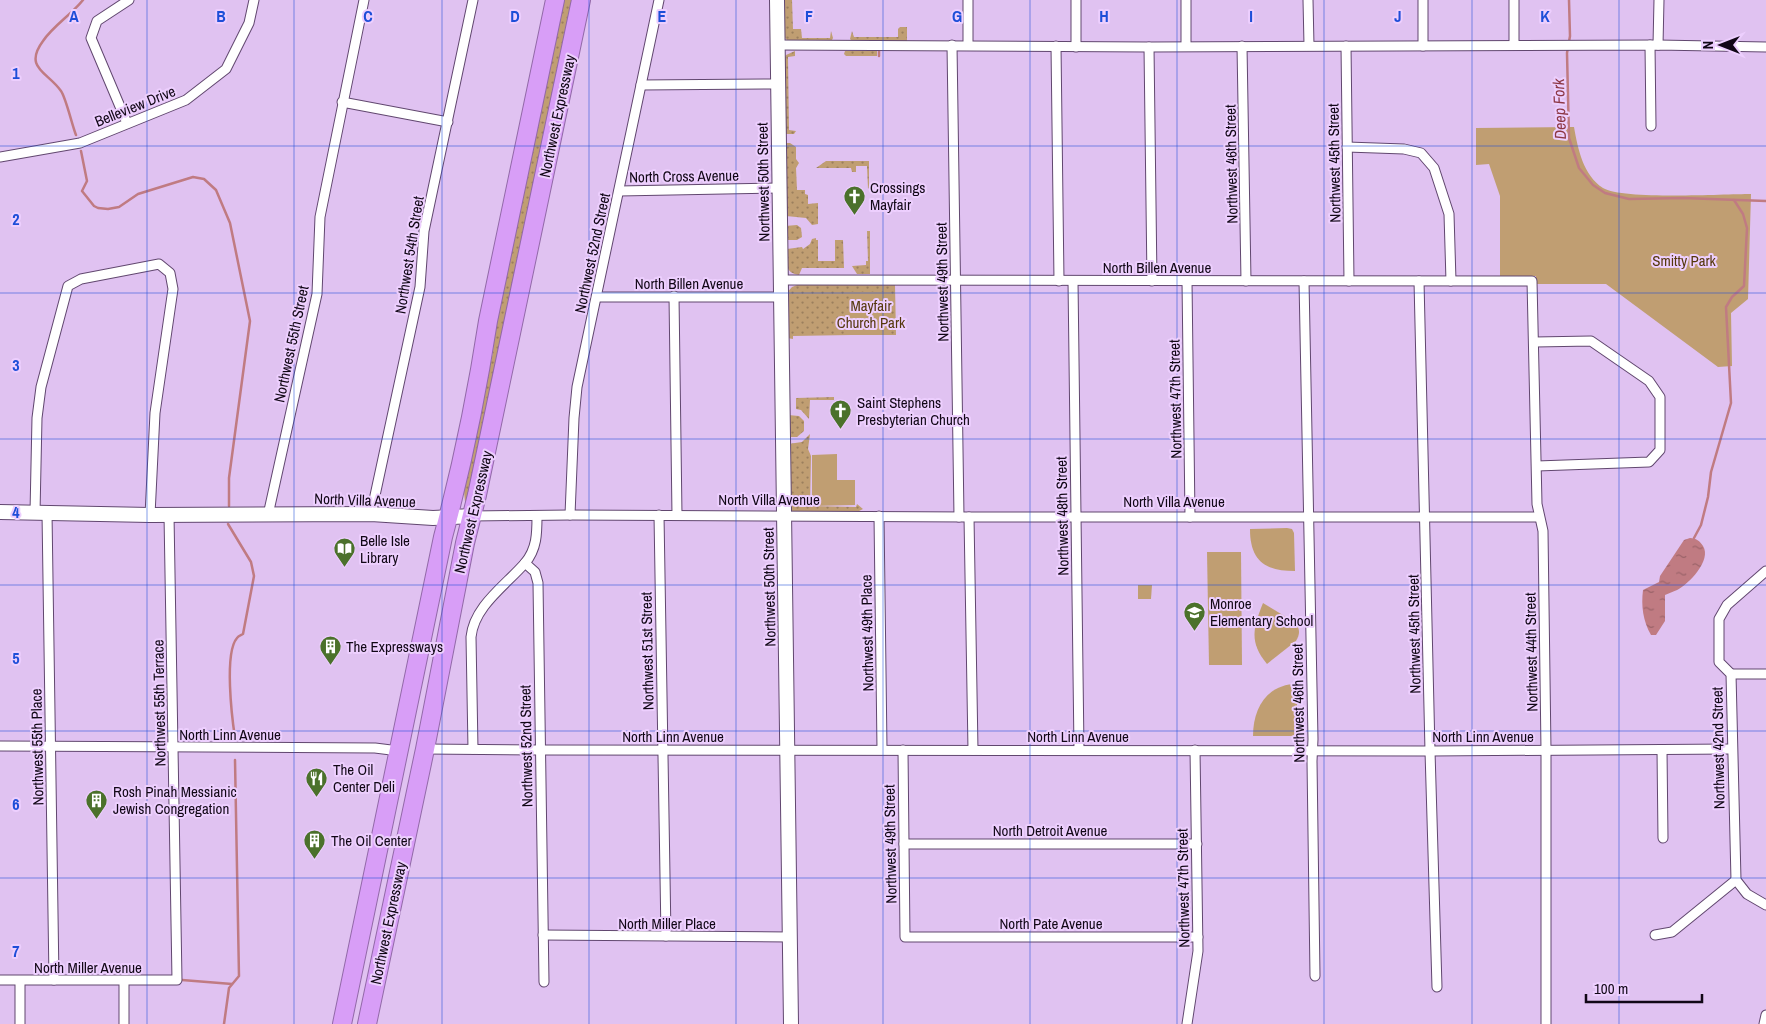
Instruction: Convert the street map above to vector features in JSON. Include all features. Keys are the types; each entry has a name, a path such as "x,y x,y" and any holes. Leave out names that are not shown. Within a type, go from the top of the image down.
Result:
{"highway":[{"name":"Northwest Expressway","path":"342,1024 555,0"},
{"name":"Northwest Expressway","path":"367,1024 418,782 440,662 581,0"},
{"path":"399,751 409,758 418,782"}],"street":[{"path":"128,124 91,38 97,20 129,0"},
{"name":"Belleview Drive","path":"0,157 80,143 186,100 226,69 249,23 254,0"},
{"name":"Northwest 55th Street","path":"268,515 317,294 320,216 364,0"},
{"name":"Northwest 54th Street","path":"372,514 420,287 424,231 473,0"},
{"name":"Northwest 52nd Street","path":"570,515 577,387 659,0"},
{"name":"Northwest 50th Street","path":"777,0 791,1024"},
{"path":"968,0 968,46"},
{"path":"1076,0 1076,47"},
{"path":"1186,0 1186,46"},
{"path":"1308,0 1309,45"},
{"path":"1423,0 1423,46"},
{"path":"1514,0 1514,45"},
{"path":"1652,126 1654,45 1659,0"},
{"path":"778,45 1076,47 1654,45 1766,47"},
{"name":"Northwest 49th Street","path":"952,45 956,280 973,750"},
{"path":"1056,46 1060,280"},
{"name":"Northwest 46th Street","path":"1242,46 1246,280"},
{"name":"Northwest 45th Street","path":"1346,46 1348,280"},
{"path":"1149,47 1152,281"},
{"path":"641,85 778,84"},
{"path":"342,102 448,122"},
{"path":"1347,147 1404,149 1421,153 1434,168 1449,214 1451,281"},
{"name":"North Cross Avenue","path":"619,191 780,188"},
{"name":"Northwest 55th Place","path":"54,980 51,747 37,418 41,387 68,286 81,279 159,264 170,272 173,289 155,414 150,515"},
{"name":"North Billen Avenue","path":"781,280 1532,281"},
{"name":"Northwest 46th Street","path":"1304,280 1315,976"},
{"name":"Northwest 48th Street","path":"1073,281 1079,750"},
{"name":"Northwest 47th Street","path":"1187,281 1190,517"},
{"name":"Northwest 45th Street","path":"1420,281 1437,987"},
{"name":"Northwest 44th Street","path":"1532,281 1535,342 1536,504 1543,532 1546,750 1546,1024"},
{"path":"674,296 677,515"},
{"name":"North Billen Avenue","path":"597,297 781,297"},
{"path":"1535,342 1591,341 1649,381 1660,397 1660,450 1649,462 1536,466"},
{"name":"North Villa Avenue","path":"0,512 150,515 372,514 419,518 570,515 1538,517"},
{"name":"Northwest 55th Terrace","path":"169,515 177,980"},
{"name":"Northwest 51st Street","path":"659,515 666,936"},
{"path":"473,749 472,630 481,609 530,557 535,546 537,516"},
{"name":"Northwest 49th Place","path":"879,516 882,749"},
{"name":"Northwest 52nd Street","path":"526,563 535,572 538,583 544,982"},
{"name":"Northwest 42nd Street","path":"1736,880 1730,674 1719,662 1719,619 1726,605 1766,571"},
{"path":"1730,674 1766,674"},
{"name":"North Linn Avenue","path":"0,746 375,748 399,751"},
{"name":"North Linn Avenue","path":"424,749 1430,751 1731,749"},
{"name":"Northwest 49th Street","path":"903,750 905,937"},
{"name":"Northwest 47th Street","path":"1188,1024 1190,999 1198,963 1195,750"},
{"path":"1662,750 1663,838"},
{"name":"North Detroit Avenue","path":"904,844 1197,844"},
{"path":"1656,935 1672,932 1736,880 1747,894 1766,905"},
{"name":"North Miller Place","path":"543,935 790,937"},
{"name":"North Pate Avenue","path":"905,937 1198,937"},
{"name":"North Miller Avenue","path":"0,980 177,980"},
{"path":"20,981 20,1024"},
{"path":"124,981 124,1024"},
{"path":"1764,1024 1766,1015"}],"green space":[{"path":"562,0 573,0 469,494 465,502 464,491 493,352 495,322"},
{"path":"781,0 792,0 793,29 801,29 802,38 830,38 831,31 832,40 788,41 783,36"},
{"path":"900,27 907,27 907,42 852,41 850,39 852,31 854,37 898,37 898,29"},
{"path":"795,51 795,56 788,57 789,130 796,131 794,134 785,134 784,59 786,55"},
{"path":"845,51 877,51 877,56 846,56 844,54"},
{"name":"Smitty Park","path":"1574,127 1582,161 1596,183 1603,188 1614,192 1651,195 1751,194 1748,299 1731,313 1732,366 1718,367 1606,284 1536,284 1536,276 1500,277 1500,196 1489,164 1476,165 1476,128"},
{"path":"784,143 790,143 796,147 796,159 799,163 796,168 797,190 805,190 805,194 808,195 808,204 818,203 818,224 812,225 806,218 786,216"},
{"path":"826,161 869,161 869,188 867,166 856,166 856,172 852,172 851,168 816,168"},
{"path":"797,225 801,228 802,237 797,240 786,240 785,226"},
{"path":"867,231 870,231 870,274 857,274 852,266 866,265 866,261 868,261"},
{"path":"816,238 818,240 818,261 835,261 835,240 843,240 844,268 802,268 799,275 791,272 786,263 785,250 802,247 803,249 810,244 812,239"},
{"path":"797,285 895,285 896,335 891,335 891,292 851,292 851,335 793,336 793,339 787,338 784,296 792,287"},
{"name":"Mayfair Church Park","path":"851,292 891,292 891,335 851,335"},
{"path":"834,397 834,400 810,400 809,419 801,410 796,409 796,398"},
{"path":"788,415 799,416 804,421 804,431 797,437 789,437"},
{"path":"810,434 808,449 811,456 810,506 856,507 857,504 863,509 857,512 793,512 789,507 788,444 802,442"},
{"path":"837,454 837,480 855,480 855,505 812,506 812,455"},
{"path":"1250,529 1292,529 1294,533 1295,571 1275,569 1261,562 1256,556 1251,540"},
{"path":"1207,552 1241,552 1242,665 1209,665"},
{"path":"1138,585 1152,585 1151,599 1138,599"},
{"path":"1263,603 1296,623 1299,632 1296,641 1267,664 1257,649 1254,635"},
{"path":"1297,684 1297,731 1293,736 1253,736 1256,716 1264,700 1277,688"}],"water":[{"path":"1690,538 1698,540 1703,546 1705,552 1702,564 1687,583 1665,595 1665,621 1656,635 1651,635 1643,613 1643,590 1659,582 1660,576 1684,540"}],"waterway":[{"path":"76,135 63,94 36,64 36,58 37,50 47,36 83,0"},
{"name":"Deep Fork","path":"1569,0 1570,36 1567,53 1569,138 1579,168 1593,185 1605,193 1629,199 1683,198 1766,201"},
{"path":"879,51 879,56"},
{"path":"81,151 87,181 82,191 94,206 98,208 119,207 138,194 193,177 204,179 216,190 230,223 250,321 229,478 229,506"},
{"path":"1694,538 1701,525 1708,497 1711,472 1731,403 1726,307 1732,297 1744,286 1747,228 1743,214 1734,200"},
{"path":"228,524 251,562 254,576 243,634 237,638 231,657 230,686 235,738"},
{"path":"224,1024 229,988 239,976 235,760"},
{"path":"182,980 232,984"}],"place":[{"name":"Crossings Mayfair","path":"854,215"},
{"name":"Saint Stephens Presbyterian Church","path":"841,430"},
{"name":"Belle Isle Library","path":"344,568"},
{"name":"Monroe Elementary School","path":"1194,631"},
{"name":"The Expressways","path":"330,665"},
{"name":"The Oil Center Deli","path":"317,797"},
{"name":"Rosh Pinah Messianic Jewish Congregation","path":"97,819"},
{"name":"The Oil Center","path":"315,859"}]}
